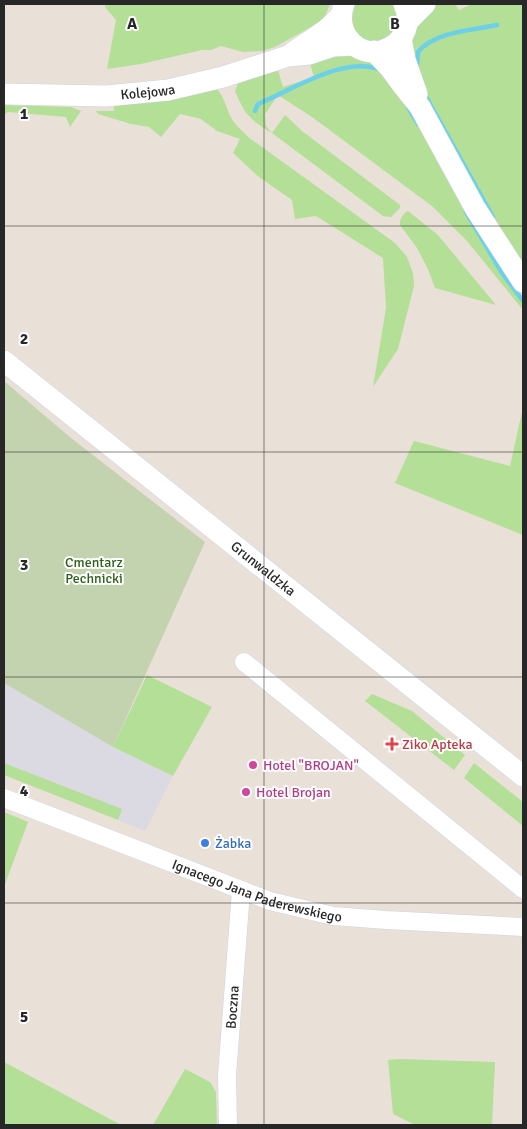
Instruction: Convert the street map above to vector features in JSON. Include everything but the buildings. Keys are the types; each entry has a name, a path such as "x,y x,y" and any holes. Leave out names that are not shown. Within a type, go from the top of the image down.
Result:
{"street":[{"path":"420,107 414,82 405,60 404,21 425,4"},
{"path":"343,10 341,22 344,32 390,68 420,107 475,208 523,282"},
{"name":"Kolejowa","path":"288,56 326,30 343,10"},
{"name":"Kolejowa","path":"4,94 99,96 168,90 223,77 288,56 309,54 333,46 390,48 404,21"},
{"name":"Grunwaldzka","path":"4,361 523,776"},
{"path":"244,662 523,889"},
{"name":"Ignacego Jana Paderewskiego","path":"4,798 270,901 333,916 523,927"},
{"name":"Boczna","path":"228,1125 228,1076 241,891"}],"shaded area":[{"path":"4,683 113,747 173,776 145,831 118,820 121,809 4,763"}],"green space":[{"path":"105,4 330,4 320,22 275,47 262,51 243,52 221,46 211,50 202,50 141,64 107,69 116,20 105,7"},
{"path":"356,4 392,4 397,14 395,30 385,39 375,42 362,38 353,26 353,11"},
{"path":"435,4 455,4 459,10 472,4 523,4 523,264 493,217 422,89 410,42 417,20"},
{"path":"336,50 372,60 403,99 474,228 502,273 523,301 523,310 467,241 432,206 312,117 278,95 265,114 266,126 272,133 253,120 245,111 235,91 238,83 278,70 283,87 314,77 309,60"},
{"path":"215,88 219,91 234,122 248,137 395,243 407,257 413,273 414,286 398,349 373,387 386,308 383,258 316,216 295,219 292,200 259,177 233,153 240,139 217,131 201,119 180,114 161,137 149,127 131,124 98,114 96,111 114,111 114,102"},
{"path":"4,105 71,107 81,111 70,127 66,117 8,112 4,115"},
{"path":"285,115 302,131 400,205 400,208 391,217 383,216 272,133"},
{"path":"408,211 438,235 496,305 435,288 417,248 400,225 404,213"},
{"name":"Cmentarz Pechnicki","path":"4,381 71,438 205,542 113,747 4,683"},
{"path":"523,407 523,535 395,483 414,441 510,466"},
{"path":"147,675 212,707 173,776 113,747"},
{"path":"372,694 412,711 465,755 454,770 365,701"},
{"path":"4,763 122,809 118,820 4,775"},
{"path":"474,763 523,802 523,826 464,778"},
{"path":"4,812 28,822 4,887"},
{"path":"388,1060 495,1062 492,1125 415,1125 393,1114"},
{"path":"4,1062 121,1125 4,1125"},
{"path":"185,1069 210,1082 216,1092 217,1125 153,1125"}],"waterway":[{"path":"417,66 418,52 434,40 454,33 497,25"},
{"path":"255,111 258,104 318,76 350,67 365,66 379,69"},
{"path":"424,93 493,217"},
{"path":"408,107 418,124"},
{"path":"466,212 502,273 523,301"}],"place":[{"name":"Ziko Apteka","path":"392,744"},
{"name":"Hotel \"BROJAN\"","path":"253,765"},
{"name":"Hotel Brojan","path":"246,792"},
{"name":"Żabka","path":"205,843"}]}
